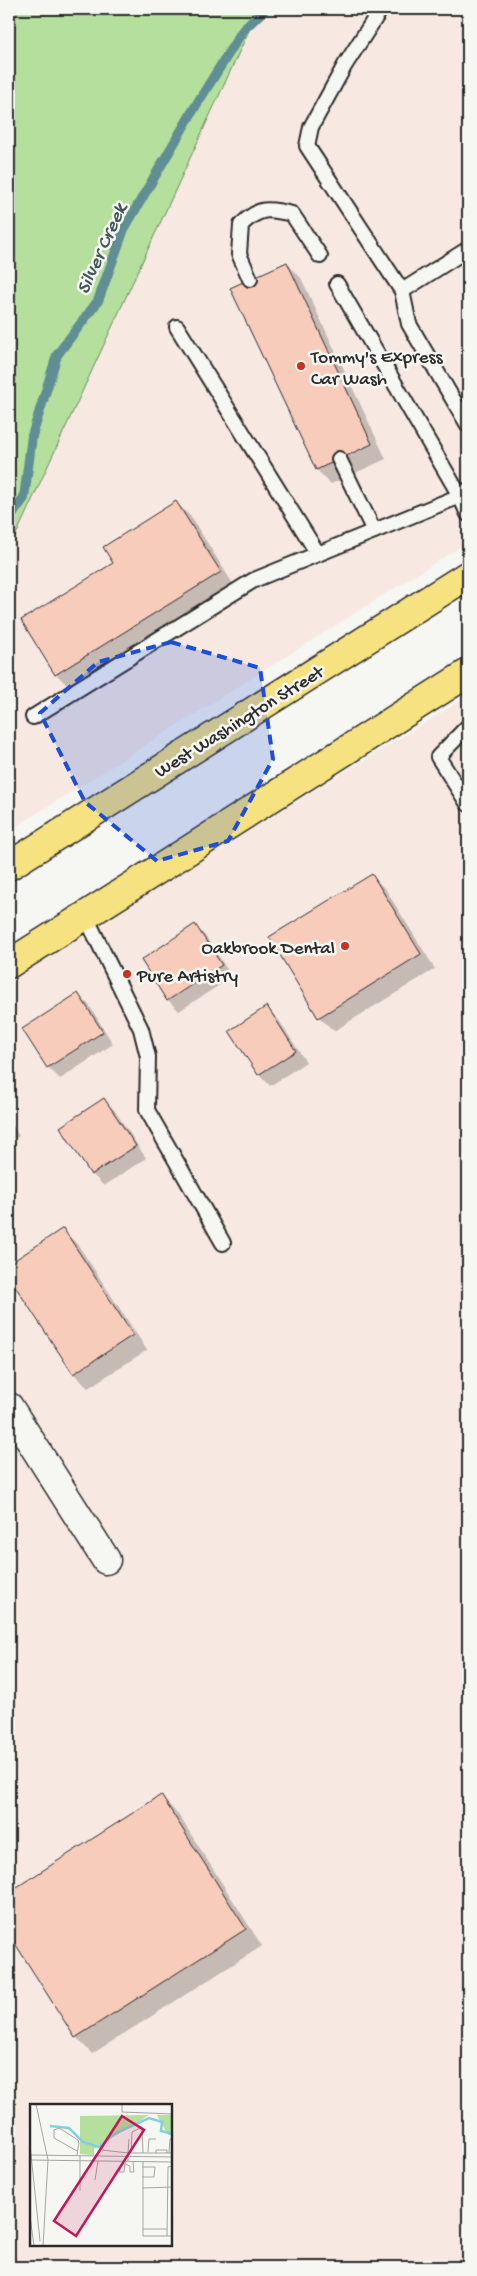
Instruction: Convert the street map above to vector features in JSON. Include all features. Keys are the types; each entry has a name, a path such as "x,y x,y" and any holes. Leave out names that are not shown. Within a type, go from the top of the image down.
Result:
{"main road":[{"name":"West Washington Street","path":"9,866 468,575"},
{"path":"9,964 468,673"}],"street":[{"path":"9,1407 106,1560"}],"lane":[{"path":"381,9 345,65 310,127 308,146 402,291 409,324 468,425"},
{"path":"250,279 239,254 241,225 253,213 274,210 292,214 320,256"},
{"path":"402,291 468,249"},
{"path":"337,284 464,493 468,514"},
{"path":"176,327 318,554"},
{"path":"339,459 374,531"},
{"path":"33,718 254,580 464,493"},
{"path":"468,726 438,757 468,804"},
{"path":"85,915 141,1029 148,1057 147,1110 223,1243"}],"highlighted area":[{"path":"171,642 260,668 273,759 228,841 157,861 85,802 40,713 98,662"}],"shaded area":[{"path":"259,9 468,9 468,542 9,831 9,550"},
{"path":"468,696 468,2267 9,2267 9,978"}],"green space":[{"path":"9,9 259,9 9,550"}],"building":[{"name":"Tommy's Express Car Wash","path":"287,262 372,444 316,470 230,288"},
{"path":"176,501 221,572 55,675 21,620 113,563 103,547"},
{"name":"Oakbrook Dental","path":"372,874 421,954 318,1018 269,937"},
{"path":"195,924 222,965 167,1001 141,960"},
{"path":"78,993 103,1032 47,1068 22,1029"},
{"path":"267,1006 296,1051 258,1075 229,1031"},
{"path":"104,1098 136,1146 91,1175 60,1127"},
{"path":"63,1228 133,1335 73,1374 9,1277 9,1264"},
{"path":"161,1795 246,1929 75,2038 9,1934 9,1892"}],"waterway":[{"name":"Silver Creek","path":"9,519 24,498 32,436 57,355 98,301 124,229 198,102 243,30 265,9"}],"place":[{"name":"Tommy's Express Car Wash","path":"301,366"},
{"name":"Oakbrook Dental","path":"345,946"},
{"name":"Pure Artistry","path":"127,974"}]}
